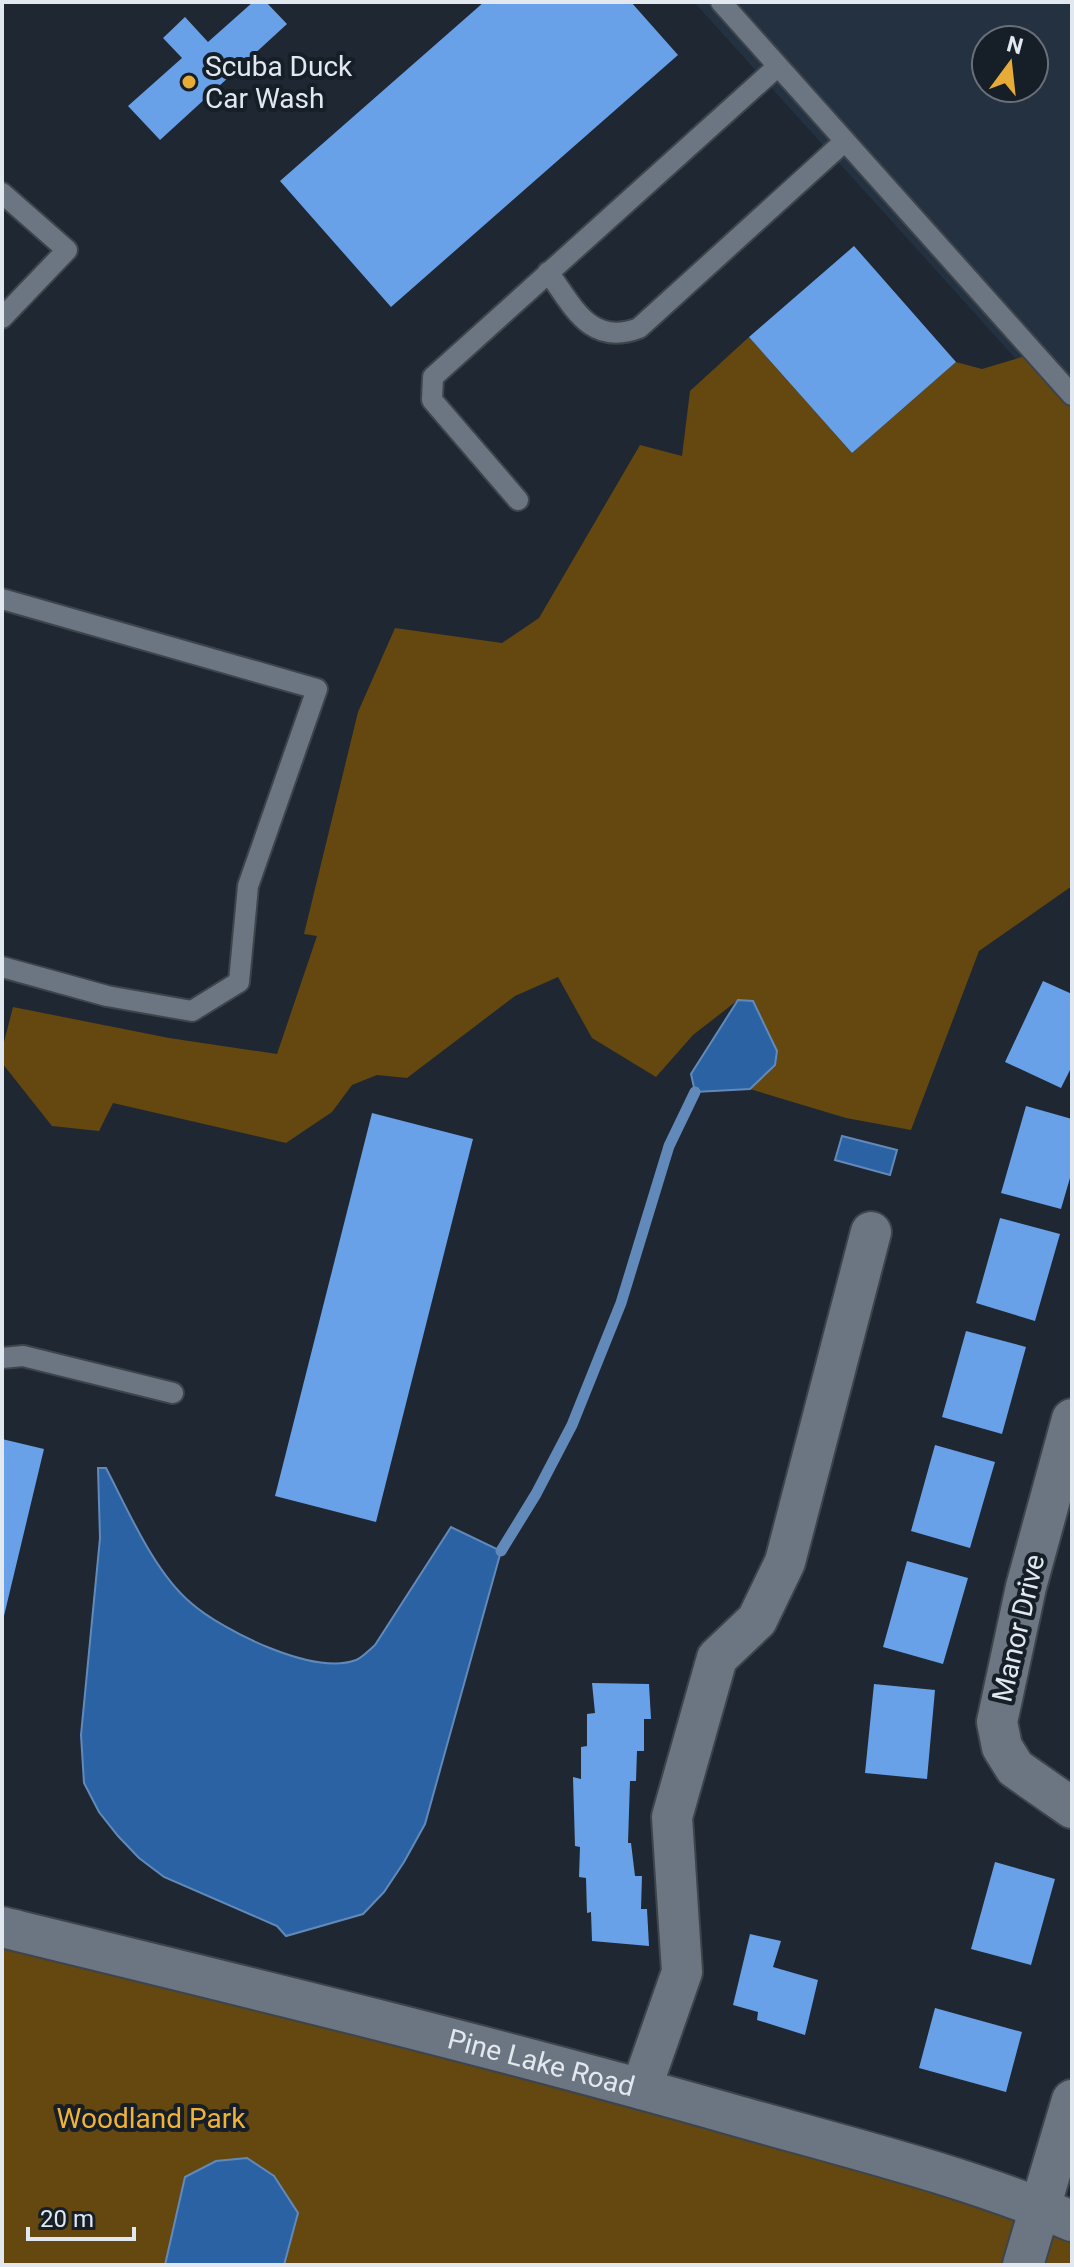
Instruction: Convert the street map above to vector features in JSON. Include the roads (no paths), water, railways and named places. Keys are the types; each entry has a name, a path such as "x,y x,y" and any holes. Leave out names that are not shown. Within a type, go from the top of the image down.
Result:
{"street":[{"path":"641,2089 682,1972 672,1817 717,1658 757,1620 785,1562 871,1232"},
{"name":"Manor Drive","path":"1072,1419 1026,1587 997,1722 1002,1747 1015,1768 1072,1808"},
{"name":"Pine Lake Road","path":"2,1927 641,2089 885,2158 1056,2214"},
{"path":"1023,2265 1056,2214 1072,2100"}],"lane":[{"path":"721,2 1072,395"},
{"path":"518,500 432,400 433,377 778,66"},
{"path":"548,272 583,320 598,331 612,334 639,328 845,141"},
{"path":"2,193 67,250 2,318"},
{"path":"2,599 317,689 248,886 239,982 192,1011 107,996 2,967"},
{"path":"2,1358 23,1356 173,1393"}],"water":[{"path":"738,1000 753,1001 777,1051 775,1065 750,1089 695,1092 691,1074"},
{"path":"842,1136 897,1150 890,1175 835,1160"},
{"path":"98,1468 106,1468 154,1558 191,1603 246,1638 317,1662 356,1660 375,1645 451,1527 501,1551 425,1824 384,1892 363,1914 286,1936 277,1926 164,1877 139,1858 99,1812 84,1783 81,1735 100,1538"},
{"path":"247,2158 274,2176 298,2213 284,2265 165,2265 185,2177 216,2161"}],"waterway":[{"path":"501,1551 536,1494 572,1425 621,1303 669,1146 695,1092"}],"place":[{"name":"Scuba Duck Car Wash","path":"189,82"}],"park label":[{"name":"Woodland Park","path":"151,2118"}]}
